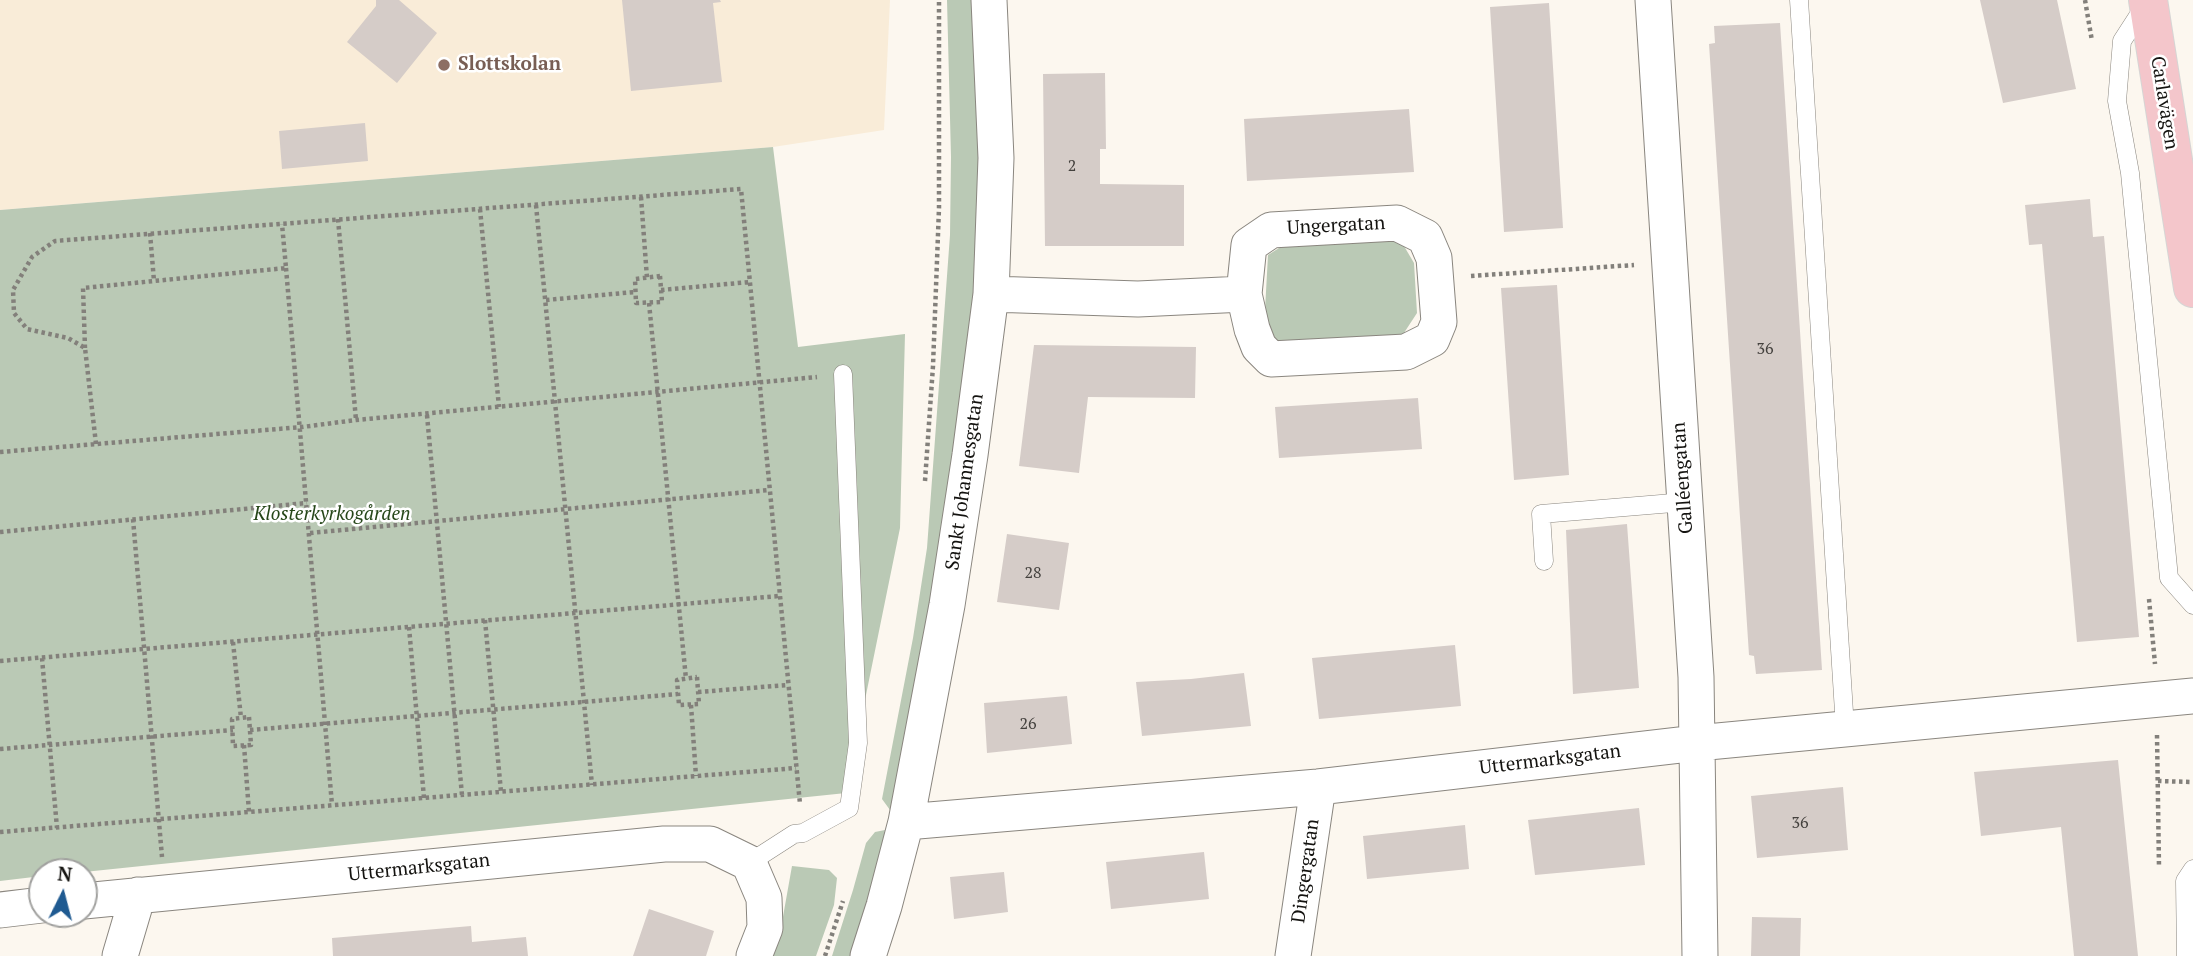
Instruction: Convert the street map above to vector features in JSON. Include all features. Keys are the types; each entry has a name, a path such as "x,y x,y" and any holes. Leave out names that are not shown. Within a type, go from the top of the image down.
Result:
{"main road":[{"name":"Carlavägen","path":"2147,0 2191,245 2193,288"}],"street":[{"name":"Sankt Johannesgatan","path":"868,956 906,822 947,605 991,294 996,158 989,0"},
{"name":"Galléengatan","path":"1653,0 1696,677 1700,956"},
{"name":"Ungergatan","path":"1397,223 1425,237 1434,258 1439,322 1432,339 1406,352 1271,359 1259,347 1252,330 1244,294 1249,245 1271,230 1397,223"},
{"path":"991,294 1138,299 1244,294"},
{"name":"Uttermarksgatan","path":"906,822 1318,787 1697,743 2193,696"},
{"name":"Dingergatan","path":"1293,956 1318,787"},
{"name":"Uttermarksgatan","path":"98,899 664,844 709,844 749,863"},
{"path":"749,863 764,898 765,928 754,956"},
{"path":"120,956 138,895"},
{"path":"0,910 28,907"}],"lane":[{"path":"1799,0 1845,728"},
{"path":"2147,0 2122,41 2117,101 2130,173 2169,578 2193,605"},
{"path":"749,863 794,834 803,833 849,808 858,743 843,374"},
{"path":"1544,561 1541,514 1685,502"},
{"path":"2186,956 2185,881 2193,869"}],"path":[{"path":"925,485 939,208 939,0"},
{"path":"85,348 68,338 26,329 14,313 13,290 32,257 55,241 741,189 803,833"},
{"path":"641,197 647,278"},
{"path":"536,205 592,785"},
{"path":"480,209 499,407"},
{"path":"338,219 356,420"},
{"path":"282,224 302,428 332,805"},
{"path":"150,233 154,281"},
{"path":"1436,278 1670,262"},
{"path":"96,444 85,348 83,288 286,268"},
{"path":"660,276 661,290 662,302 636,303 635,279 660,276"},
{"path":"661,290 750,282"},
{"path":"546,300 635,292"},
{"path":"649,303 686,679"},
{"path":"0,452 302,428 356,420 843,374"},
{"path":"427,415 462,795"},
{"path":"310,533 769,490"},
{"path":"0,532 307,503"},
{"path":"133,519 163,867"},
{"path":"0,662 779,596"},
{"path":"485,620 501,792"},
{"path":"409,627 424,798"},
{"path":"233,642 241,718"},
{"path":"42,658 57,828"},
{"path":"697,677 698,692 699,704 679,705 677,680 697,677"},
{"path":"698,692 788,685"},
{"path":"250,730 678,694"},
{"path":"691,705 696,776"},
{"path":"249,717 251,745 233,746 233,730 232,719 249,717"},
{"path":"0,749 233,730"},
{"path":"2157,733 2159,875"},
{"path":"244,745 249,812"},
{"path":"0,832 796,768"},
{"path":"2158,781 2193,782"}],"shaded area":[{"name":"Slottskolan","path":"0,0 890,0 884,130 773,147 0,210"}],"green space":[{"path":"947,0 974,0 981,83 974,315 933,607 890,810 882,799 913,638 927,548 950,235"},
{"name":"Klosterkyrkogården","path":"773,147 798,347 905,334 900,528 846,793 98,871 98,858 28,858 28,878 0,881 0,210"},
{"path":"1356,237 1401,241 1414,263 1417,313 1400,339 1286,347 1270,334 1265,310 1268,255 1287,243"},
{"path":"885,830 872,895 852,956 832,956 866,843 875,832"},
{"path":"792,866 829,870 837,878 834,905 816,956 772,956 779,939"}],"building":[{"path":"376,0 399,0 437,33 397,83 347,42 376,6"},
{"path":"622,0 720,0 721,2 713,3 722,82 631,91"},
{"path":"1980,0 2057,0 2076,89 2003,103"},
{"path":"1549,3 1563,228 1504,232 1490,7"},
{"path":"1780,23 1822,670 1756,674 1754,656 1749,655 1709,44 1715,43 1714,26"},
{"path":"1105,73 1106,149 1100,149 1100,184 1184,185 1184,246 1045,246 1043,74"},
{"path":"1409,109 1414,172 1247,181 1244,119"},
{"path":"365,123 368,161 282,169 279,131"},
{"path":"2090,199 2093,237 2104,236 2139,637 2077,642 2042,244 2029,245 2025,205"},
{"path":"1557,285 1569,475 1514,480 1501,288"},
{"path":"1034,345 1196,347 1195,398 1088,397 1079,473 1019,466"},
{"path":"1418,398 1422,449 1279,458 1275,407"},
{"path":"1627,524 1639,688 1573,694 1566,530"},
{"path":"1007,534 1069,543 1059,610 997,602"},
{"path":"1455,645 1461,706 1319,719 1312,658"},
{"path":"1244,673 1251,726 1142,736 1136,682"},
{"path":"1067,696 1072,744 987,753 984,703"},
{"path":"2118,760 2138,956 2074,956 2061,827 1981,836 1974,772"},
{"path":"1843,787 1848,850 1757,858 1751,796"},
{"path":"1639,808 1645,865 1535,875 1528,820"},
{"path":"1465,825 1469,869 1367,879 1363,836"},
{"path":"1204,852 1209,899 1111,909 1106,862"},
{"path":"1004,872 1008,912 954,919 950,877"},
{"path":"649,909 714,931 706,956 633,956"},
{"path":"1752,917 1801,918 1800,956 1751,956"},
{"path":"471,926 472,942 526,937 528,956 333,956 332,938"}],"place":[{"name":"Slottskolan","path":"444,65"}]}
